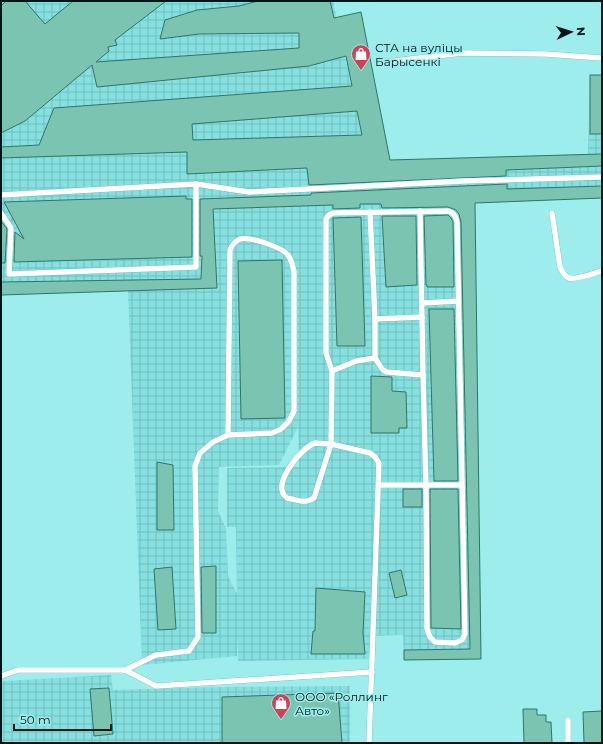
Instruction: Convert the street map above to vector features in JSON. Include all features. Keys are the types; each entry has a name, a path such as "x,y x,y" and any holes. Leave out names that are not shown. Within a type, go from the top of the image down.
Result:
{"lane":[{"path":"386,62 462,53 546,54 602,58"},
{"path":"1,195 196,184 249,192 464,181 602,177"},
{"path":"1,213 12,228 9,274 196,267 196,184"},
{"path":"369,743 379,464 375,457 370,453 330,444 310,445 284,476 281,485 282,492 287,498 310,501 314,498 330,444 332,371 326,353 326,219 333,213 420,211 452,212 456,216 457,222 465,634 462,640 455,643 435,642 430,637 426,629 426,486 422,375 420,211"},
{"path":"370,212 376,319 375,358 383,370 388,372 422,375"},
{"path":"552,213 560,267 564,274 569,278 575,278 602,271"},
{"path":"1,676 18,670 125,670 156,655 189,651 198,637 195,466 200,453 213,442 228,435 272,433 281,429 289,421 294,412 294,271 291,259 281,248 249,238 241,239 233,244 230,250 228,435"},
{"path":"422,303 458,301"},
{"path":"376,319 422,317"},
{"path":"332,371 356,361 375,358"},
{"path":"379,485 461,485"},
{"path":"125,670 156,686 372,672"},
{"path":"568,720 568,743"}],"shaded area":[{"path":"1,1 333,1 366,154 366,161 588,154 590,75 602,75 602,198 475,203 481,659 404,660 403,635 370,636 371,659 238,661 238,636 237,656 142,665 128,291 1,295","holes":["298,427 299,467 227,468 227,527 236,527 237,594 228,576 226,528 218,511 219,467 279,465"]},
{"path":"111,675 113,690 218,687 350,686 350,743 1,743 1,682"}],"building":[{"path":"6,1 25,1 45,24 73,1 166,1 115,40 117,45 108,47 109,51 96,62 299,48 299,33 199,34 160,39 165,20 197,10 239,6 258,1 330,1 334,18 361,12 390,160 602,154 602,166 506,170 506,176 309,185 307,168 187,174 187,152 1,158 1,147 39,145 54,108 352,86 346,56 309,66 97,87 92,65 25,121 1,133 1,6","holes":["357,111 362,135 193,140 192,124"]},
{"path":"590,75 602,75 602,134 590,134"},
{"path":"507,184 507,189 602,186 602,198 475,203 481,659 404,660 404,650 470,649 461,222 459,214 456,210 448,207 382,208 381,204 360,204 360,208 333,209 333,205 213,209 217,288 1,295 1,282 201,279 202,256 200,256 200,199 311,195 311,193"},
{"path":"186,196 186,199 192,199 192,257 14,262 15,232 24,239 4,202"},
{"path":"448,215 453,222 454,287 427,287 426,285 424,216"},
{"path":"382,216 416,216 417,285 386,287"},
{"path":"361,217 365,346 337,346 333,218"},
{"path":"1,221 7,229 5,263 1,263"},
{"path":"282,260 285,418 241,419 238,261"},
{"path":"429,309 454,309 458,481 434,481"},
{"path":"371,376 392,377 392,391 406,392 407,428 399,428 399,433 371,433"},
{"path":"157,462 173,465 174,530 157,530"},
{"path":"403,489 422,489 422,507 403,507"},
{"path":"430,489 458,489 461,629 431,628"},
{"path":"216,566 216,633 202,633 201,567"},
{"path":"172,567 176,629 158,630 154,569"},
{"path":"401,570 407,595 395,598 389,573"},
{"path":"316,588 365,592 363,633 365,654 311,654 313,631 315,631"},
{"path":"109,688 113,734 94,736 90,689"},
{"name":"ООО «Роллинг Авто»","path":"338,693 342,743 222,743 222,697"},
{"path":"523,709 537,709 537,715 546,715 546,722 551,722 552,743 524,743"},
{"path":"602,711 602,743 584,743 583,712"}],"place":[{"name":"СТА на вуліцы Барысенкі","path":"361,71"},
{"name":"ООО «Роллинг Авто»","path":"281,720"}]}
